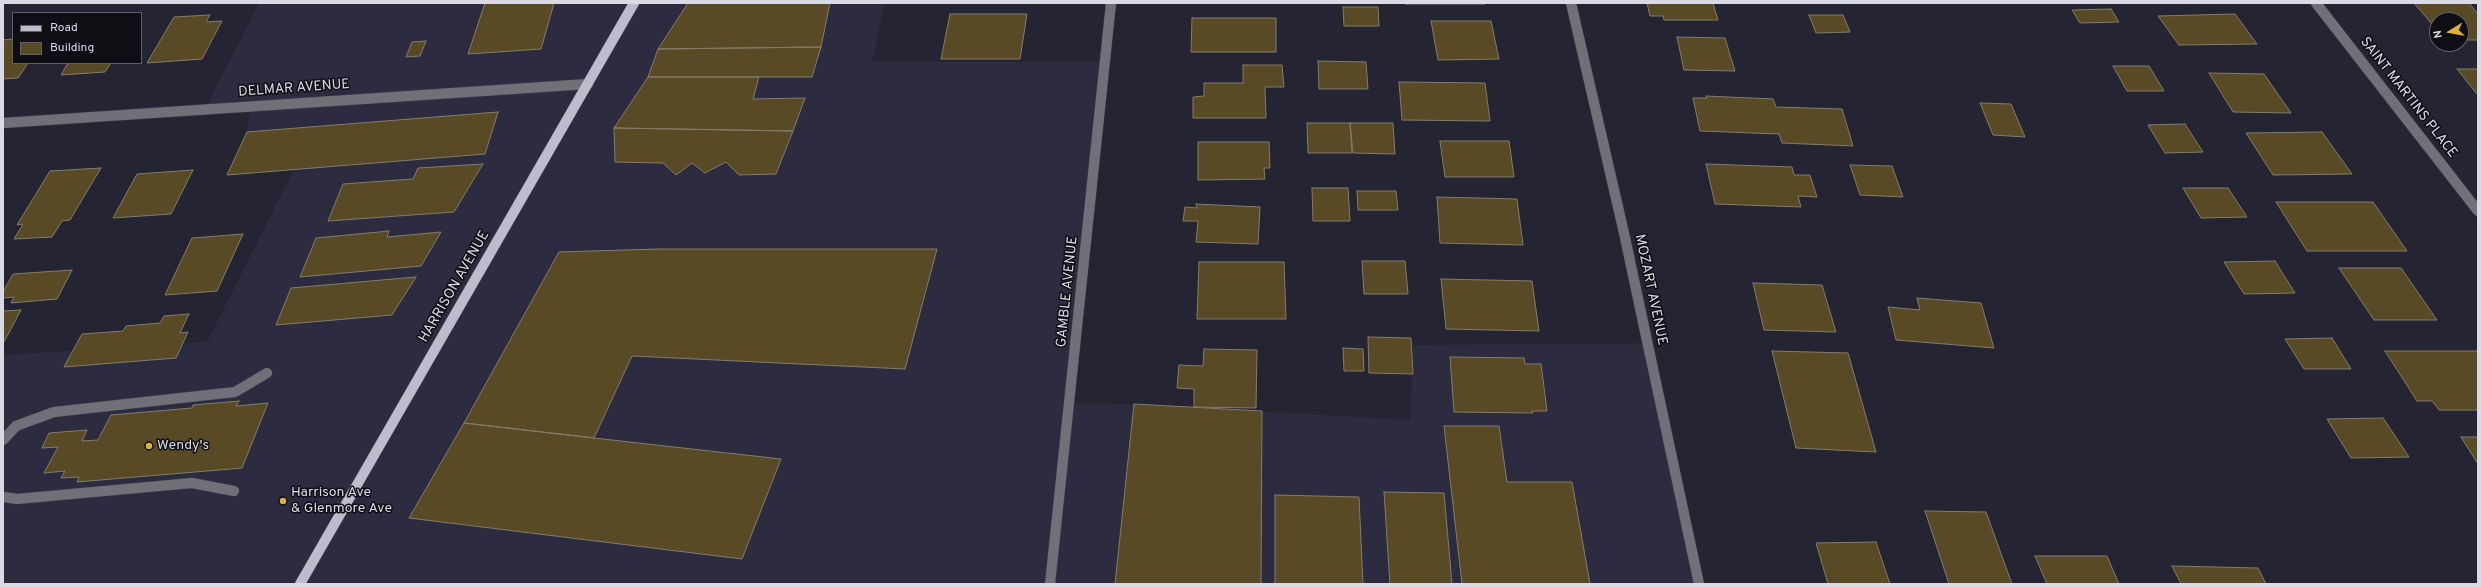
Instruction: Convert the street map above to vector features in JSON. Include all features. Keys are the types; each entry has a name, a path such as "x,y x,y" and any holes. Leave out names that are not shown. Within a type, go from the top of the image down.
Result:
{"main road":[{"name":"HARRISON AVENUE","path":"300,584 634,3"}],"street":[{"name":"GAMBLE AVENUE","path":"1050,584 1112,3"},
{"name":"MOZART AVENUE","path":"1571,3 1624,233 1699,584"},
{"name":"SAINT MARTINS PLACE","path":"2316,3 2478,211"},
{"name":"DELMAR AVENUE","path":"3,123 588,84"},
{"path":"3,440 16,426 54,412 235,392 267,373"},
{"path":"3,497 18,499 192,483 234,491"}],"shaded area":[{"path":"259,3 885,3 872,62 1106,62 1070,403 1134,404 1410,420 1413,345 1647,343 1699,584 3,584 3,355 207,342 294,169 227,175 247,132 250,107 205,109"}],"building":[{"path":"485,3 554,3 541,49 468,54"},
{"path":"688,3 830,3 821,47 658,49"},
{"path":"1404,3 1485,3 1485,4 1405,4"},
{"path":"1647,3 1713,3 1718,20 1664,20 1663,16 1650,16"},
{"path":"2414,3 2469,3 2478,14 2478,40 2469,40 2469,12 2429,12 2429,21"},
{"path":"1343,7 1378,7 1379,26 1344,26"},
{"path":"2111,9 2119,22 2080,23 2072,10"},
{"path":"950,14 1027,14 1020,59 941,59"},
{"path":"2235,14 2257,44 2179,45 2158,16"},
{"path":"210,15 206,22 222,21 202,59 147,63 174,17"},
{"path":"1809,15 1843,15 1850,32 1816,33"},
{"path":"1192,18 1276,18 1276,52 1191,52"},
{"path":"1431,21 1491,21 1499,59 1438,60"},
{"path":"1677,37 1725,38 1735,71 1684,70"},
{"path":"12,39 12,64 27,64 18,78 3,79 3,40"},
{"path":"426,41 420,56 406,57 412,42"},
{"path":"821,47 812,77 648,77 658,49"},
{"path":"1318,61 1366,62 1368,89 1319,89"},
{"path":"67,64 110,64 105,72 61,75"},
{"path":"1243,65 1282,65 1284,87 1265,87 1266,118 1193,118 1193,97 1204,96 1204,83 1243,83"},
{"path":"2113,66 2149,66 2164,91 2127,91"},
{"path":"2457,69 2478,69 2478,95 2473,89"},
{"path":"2209,73 2264,74 2291,113 2233,112"},
{"path":"648,77 759,77 753,99 805,98 793,131 614,128"},
{"path":"1399,82 1485,83 1490,121 1402,120"},
{"path":"1706,96 1773,99 1776,107 1842,109 1853,146 1782,143 1779,134 1700,131 1693,98 1707,98"},
{"path":"1980,103 2011,104 2025,137 1993,135"},
{"path":"498,112 485,154 227,175 247,132"},
{"path":"1307,123 1350,123 1352,153 1308,153"},
{"path":"1350,123 1393,123 1395,154 1353,153"},
{"path":"2185,124 2203,152 2165,153 2148,125"},
{"path":"614,128 793,131 776,174 739,175 726,162 705,173 692,163 676,175 663,163 615,162"},
{"path":"2322,132 2352,174 2273,175 2246,133"},
{"path":"1440,141 1509,141 1514,177 1445,177"},
{"path":"1198,142 1269,142 1270,168 1264,168 1265,179 1198,180"},
{"path":"483,164 454,212 328,221 343,184 413,179 418,168"},
{"path":"1706,164 1792,167 1794,175 1810,175 1817,197 1798,196 1801,207 1715,204"},
{"path":"1850,165 1892,166 1903,197 1860,195"},
{"path":"101,168 70,220 62,221 52,237 14,239 23,224 17,225 50,171"},
{"path":"193,170 171,214 113,218 137,174"},
{"path":"1312,188 1348,188 1350,221 1313,221"},
{"path":"2183,188 2228,188 2247,217 2201,218"},
{"path":"1357,191 1396,191 1398,210 1358,210"},
{"path":"1437,197 1517,199 1523,245 1440,243"},
{"path":"2276,202 2373,202 2407,251 2307,251"},
{"path":"1196,204 1260,207 1258,244 1196,242 1198,221 1183,221 1185,207 1197,208"},
{"path":"389,231 387,237 441,232 421,266 300,277 316,238"},
{"path":"243,234 217,291 165,295 192,238"},
{"path":"658,249 937,249 905,369 632,356 594,438 464,423 559,252"},
{"path":"1362,261 1405,261 1408,294 1364,294"},
{"path":"2275,261 2295,293 2244,294 2224,262"},
{"path":"1199,262 1284,262 1286,319 1197,319"},
{"path":"2339,268 2401,268 2437,320 2374,320"},
{"path":"72,270 57,299 11,303 14,297 3,298 3,292 13,274"},
{"path":"416,277 392,315 276,325 291,288"},
{"path":"1441,279 1532,281 1539,331 1446,329"},
{"path":"1753,283 1822,285 1836,332 1764,330"},
{"path":"1917,298 1981,303 1994,348 1896,340 1888,307 1920,310"},
{"path":"21,310 4,342 3,342 3,311"},
{"path":"189,314 180,333 188,332 176,358 64,367 82,334 123,331 126,326 160,323 164,316"},
{"path":"1368,337 1411,338 1413,374 1369,373"},
{"path":"2332,338 2351,369 2304,369 2285,339"},
{"path":"1343,348 1363,349 1364,371 1344,371"},
{"path":"1204,349 1257,350 1256,408 1194,407 1194,389 1177,388 1179,365 1203,366"},
{"path":"1772,351 1848,353 1876,452 1796,448"},
{"path":"2385,351 2478,351 2478,410 2439,410 2432,401 2417,401"},
{"path":"1450,357 1524,358 1525,364 1541,364 1547,411 1532,411 1533,413 1454,412"},
{"path":"239,401 236,406 268,403 242,468 77,482 79,477 61,478 65,471 44,473 58,447 42,448 49,433 87,430 82,441 98,440 111,415 192,408 193,405"},
{"path":"1134,404 1262,411 1261,584 1115,584"},
{"path":"2383,418 2409,457 2351,458 2327,419"},
{"path":"464,423 781,459 742,559 409,518"},
{"path":"1444,426 1499,426 1507,482 1572,482 1590,584 1462,584"},
{"path":"2461,437 2478,437 2478,464 2471,453"},
{"path":"1384,492 1444,493 1452,584 1390,584"},
{"path":"1275,495 1359,497 1363,584 1275,584"},
{"path":"1925,511 1986,512 2012,584 1949,584"},
{"path":"1876,542 1890,584 1828,584 1816,543"},
{"path":"2035,556 2107,556 2119,584 2047,584"},
{"path":"2172,566 2258,568 2266,584 2181,584"}],"place":[{"name":"Wendy's","path":"149,446"},
{"name":"Harrison Ave & Glenmore Ave","path":"283,501"}]}
